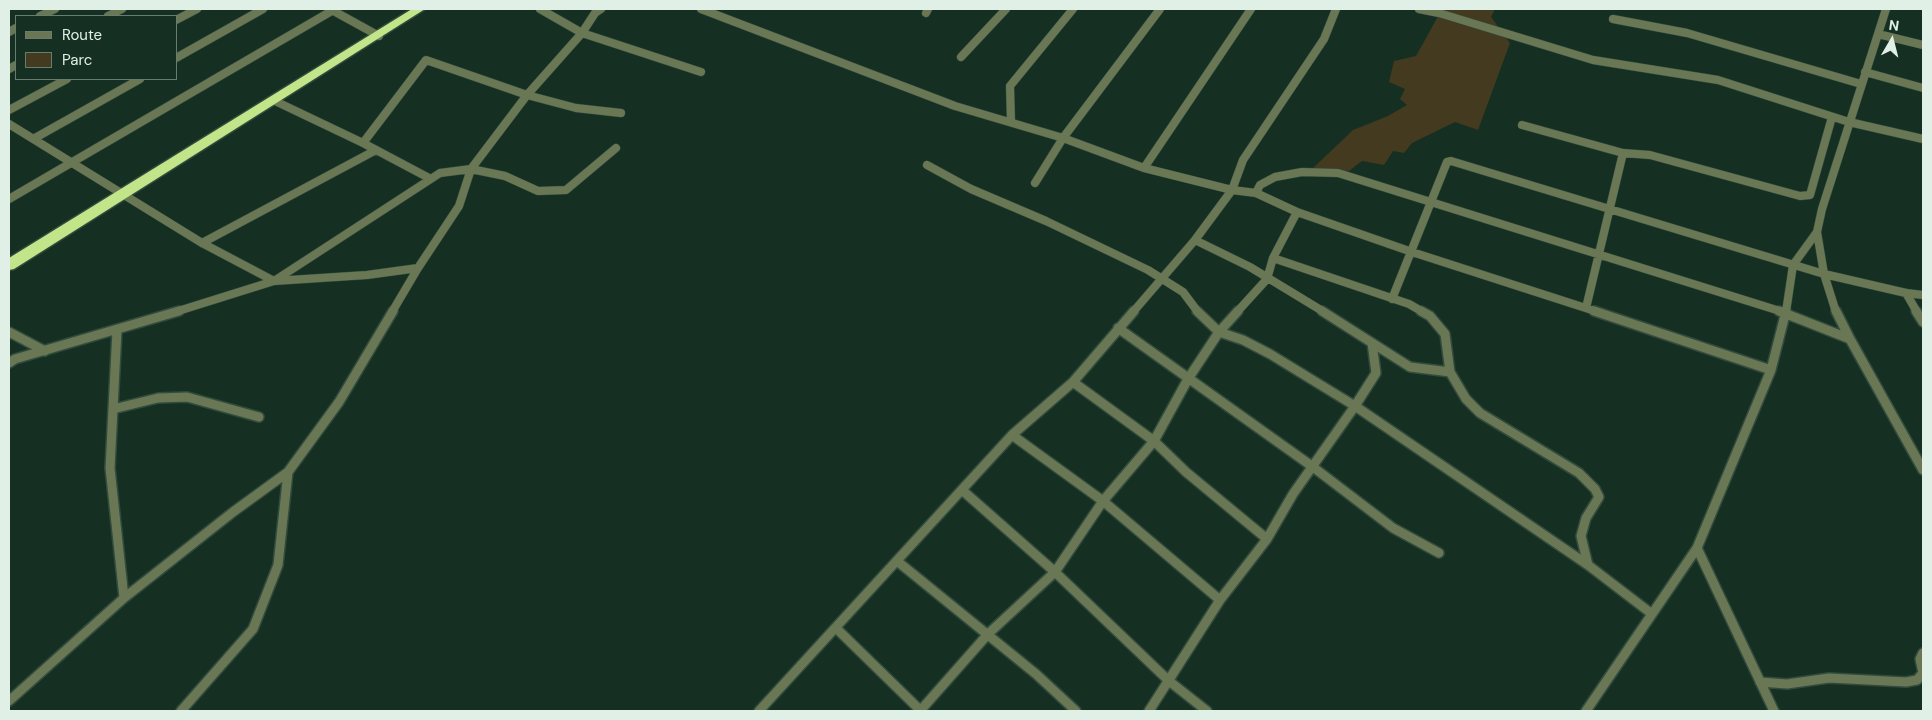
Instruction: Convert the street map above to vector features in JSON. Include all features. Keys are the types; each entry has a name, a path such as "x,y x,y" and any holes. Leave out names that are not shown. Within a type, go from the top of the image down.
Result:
{"highway":[{"path":"9,265 275,101 419,9"}],"street":[{"path":"42,15 55,9"},
{"path":"110,15 122,9"},
{"path":"178,19 197,9"},
{"path":"178,57 263,9"},
{"path":"9,199 333,9 378,36"},
{"path":"540,9 582,33 700,72"},
{"path":"9,701 124,598 233,512 288,472 339,402 418,268 459,206 471,169 527,95 582,33 595,13 601,9"},
{"path":"701,9 955,106 1063,138 1144,168 1232,190 1256,193 1297,212 1412,252 1771,370"},
{"path":"961,57 1006,9"},
{"path":"1011,122 1010,86 1073,9"},
{"path":"1035,183 1063,138 1160,9"},
{"path":"1144,168 1251,9"},
{"path":"767,709 836,628 1012,435 1073,382 1195,240 1232,190 1242,160 1324,39 1336,9"},
{"path":"1420,9 1439,13 1593,60 1718,80 1849,122 1923,139"},
{"path":"1886,9 1822,209 1817,232 1824,274 1836,312 1923,470"},
{"path":"1613,19 1687,33 1862,84"},
{"path":"1878,34 1923,45"},
{"path":"363,143 426,60 527,95 576,108 621,113"},
{"path":"1865,72 1923,88"},
{"path":"9,110 65,80"},
{"path":"35,138 138,80"},
{"path":"275,101 363,143 429,178"},
{"path":"1522,125 1623,153 1650,155 1800,196 1810,195 1832,117"},
{"path":"9,124 35,138 121,195 202,243 274,281"},
{"path":"274,281 429,178 450,170 471,169 505,176 538,191 566,190 616,148"},
{"path":"202,243 376,150"},
{"path":"1586,308 1623,153"},
{"path":"1392,299 1430,202 1447,162 1451,160 1824,274 1906,293 1923,295"},
{"path":"927,165 970,188 1046,221 1148,270 1183,292 1200,314 1219,332 1243,340 1270,354 1355,406 1588,565 1652,614"},
{"path":"1256,193 1260,185 1275,177 1302,172 1338,173 1786,313 1850,339"},
{"path":"836,628 920,711 988,634 1055,572 1103,501 1154,440 1188,380 1219,332 1266,279 1273,258 1297,212"},
{"path":"1586,711 1696,548 1771,370 1786,313 1793,265 1817,232"},
{"path":"1195,240 1234,258 1410,367 1450,372"},
{"path":"1273,258 1409,304 1430,316 1445,334 1450,372 1466,398 1480,413 1579,473 1595,489 1599,497 1586,518 1581,536 1588,565"},
{"path":"9,363 20,357 117,330 274,281 367,275 418,268"},
{"path":"1906,293 1923,322"},
{"path":"1118,328 1188,380 1313,467 1393,528 1439,552"},
{"path":"117,330 110,468 124,598"},
{"path":"9,332 45,351"},
{"path":"1149,711 1220,600 1267,538 1293,494 1376,373 1372,343"},
{"path":"1073,382 1154,440 1186,472 1267,538"},
{"path":"113,409 158,398 187,397 259,417"},
{"path":"1012,435 1103,501 1220,600"},
{"path":"181,711 253,629 278,565 288,472"},
{"path":"962,490 1055,572 1169,681 1207,711"},
{"path":"1696,548 1774,711"},
{"path":"897,560 1036,674 1076,711"},
{"path":"1760,682 1787,684 1829,678 1906,682 1917,680 1923,673 1920,659 1923,653"}],"green space":[{"path":"1442,9 1495,9 1491,17 1510,43 1478,130 1455,122 1412,143 1404,153 1393,151 1384,165 1362,161 1349,171 1311,170 1353,130 1388,116 1407,105 1400,99 1405,89 1389,82 1394,61 1416,56"}]}
